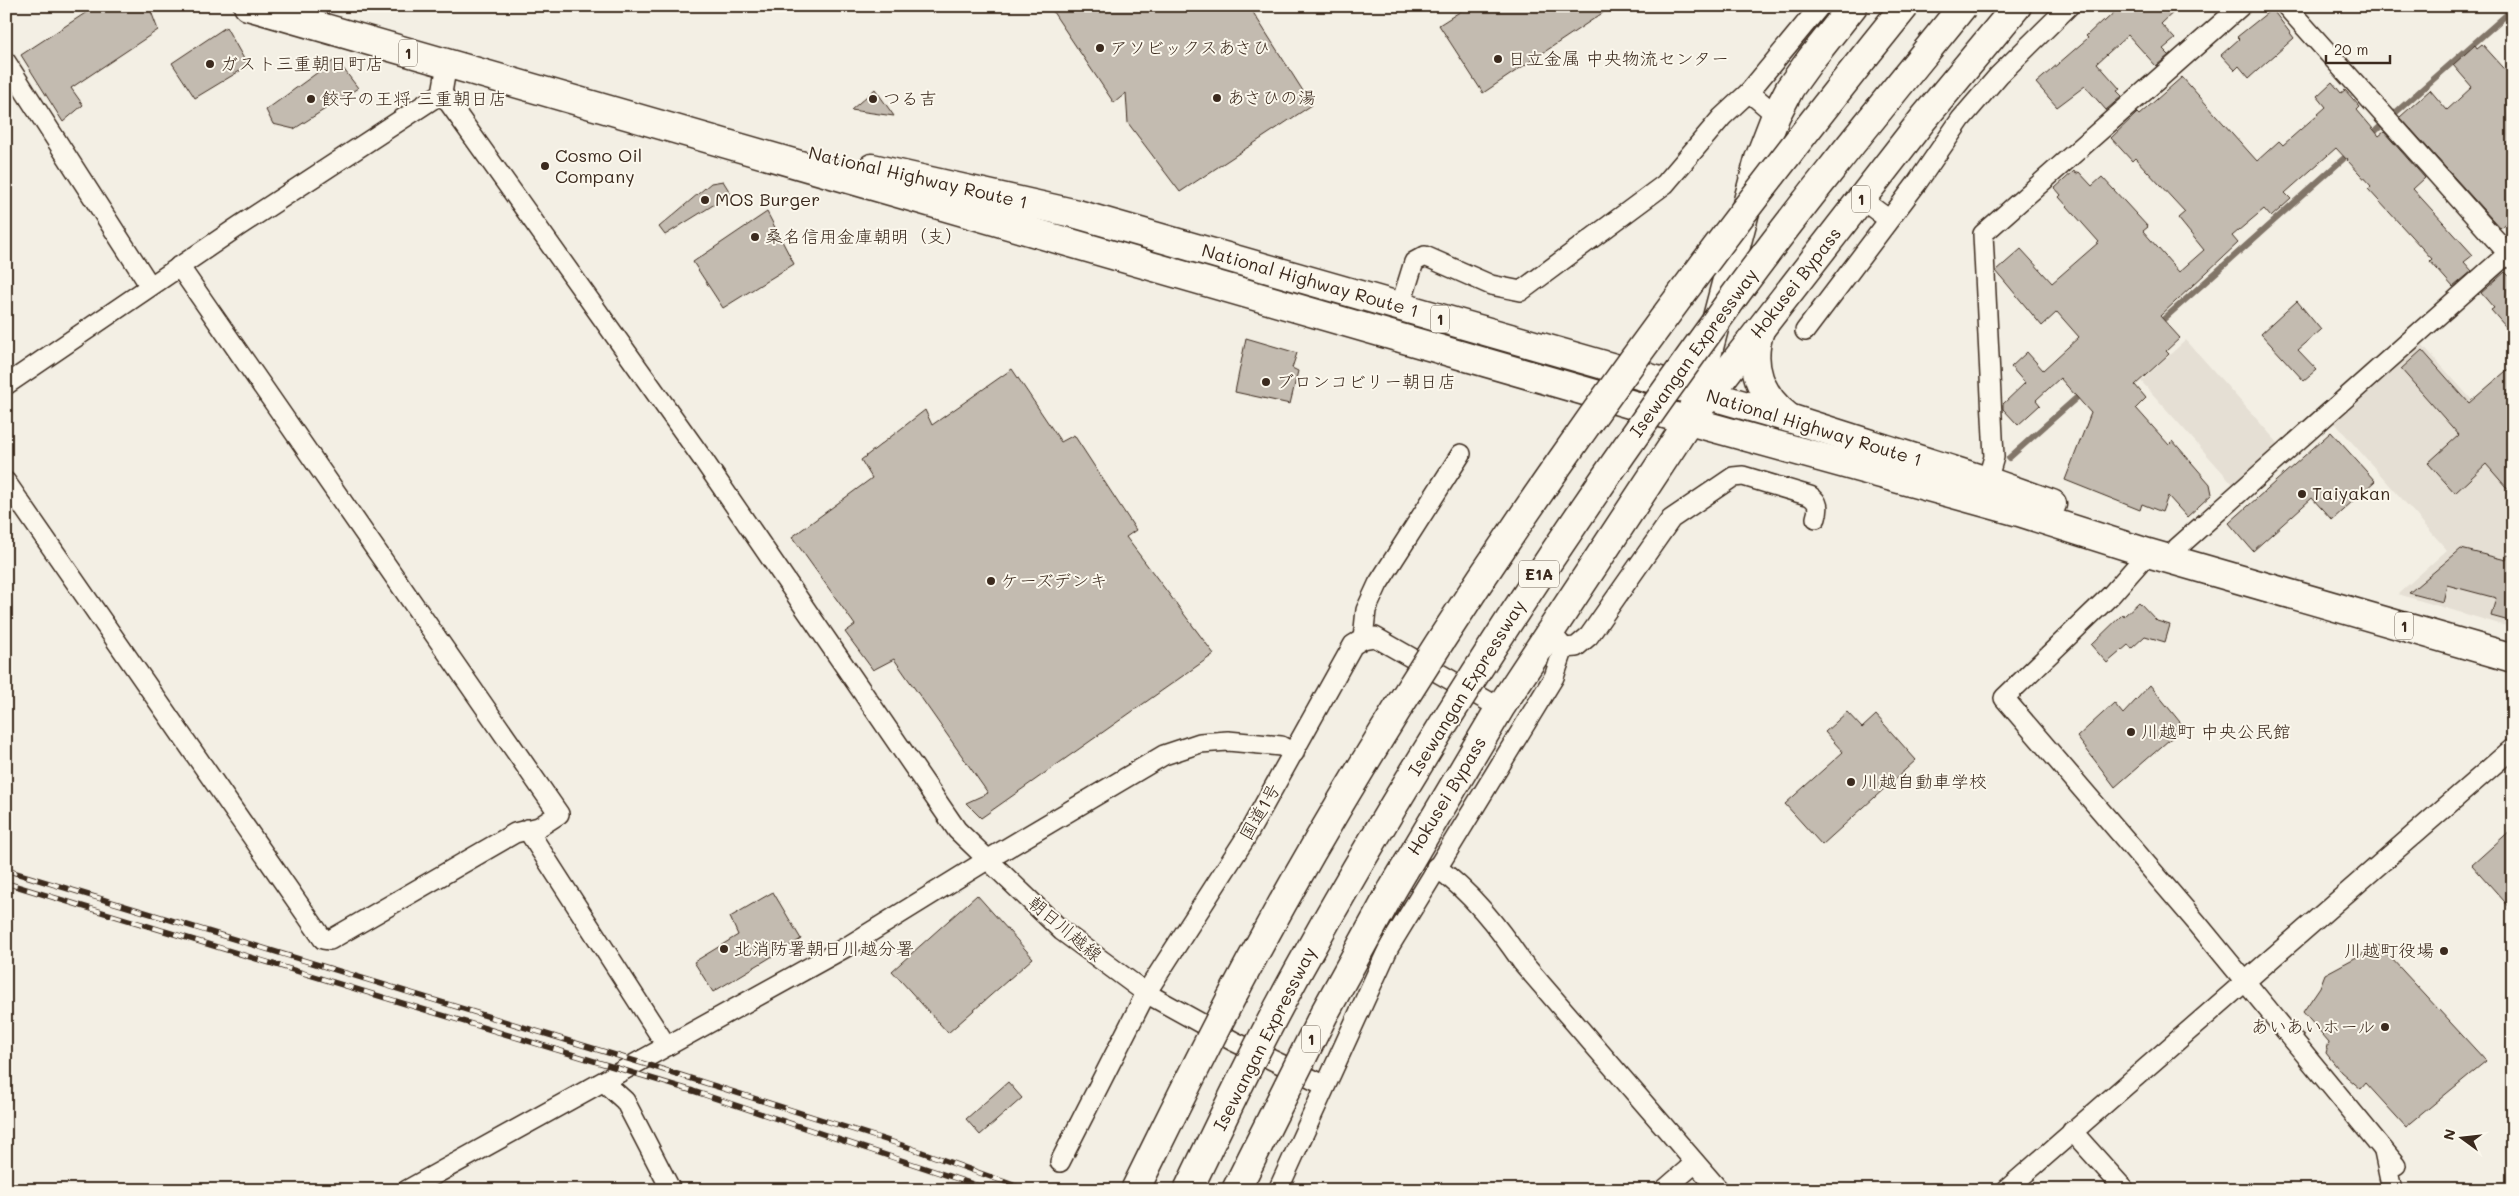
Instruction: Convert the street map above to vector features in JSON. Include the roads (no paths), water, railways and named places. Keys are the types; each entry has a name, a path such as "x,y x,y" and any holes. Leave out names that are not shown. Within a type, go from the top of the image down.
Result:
{"highway":[{"name":"National Highway Route 1","path":"248,6 1689,421 2019,512 2148,553 2513,658"},
{"name":"Hokusei Bypass","path":"1703,394 1759,159 1776,115 1790,88 1811,58 1854,6"},
{"name":"E1A","path":"1136,1190 1189,1079 1284,902 1401,706 1493,562 1586,424 1699,269 1905,6"},
{"name":"Isewangan Expressway","path":"1188,1190 1234,1095 1306,958 1368,848 1446,718 1529,589 1625,448 1739,290 1860,132 1963,6"},
{"name":"Hokusei Bypass","path":"1236,1190 1324,1014 1391,892 1500,708 1557,639 1689,421 1703,394 1761,328 1924,118 2017,6"},
{"name":"National Highway Route 1","path":"569,98 1076,214 1789,418 1987,481 2177,548 2295,594"},
{"path":"1761,328 1754,359 1757,373 1767,397 1777,409 1789,418"}],"street":[{"path":"1400,307 1414,262 1425,256 1491,285 1521,291 1665,184 1722,118 1749,92 1820,6"},
{"path":"1805,331 1917,183 1961,119 1999,75 2069,6"},
{"path":"1987,481 1994,457 1983,234 2241,6"},
{"path":"2177,548 2511,254 2286,6"},
{"path":"6,62 150,286"},
{"path":"6,385 179,266 442,93 447,64"},
{"path":"1749,92 1776,115"},
{"name":"朝日川越線","path":"442,93 702,458 957,830 1062,931 1146,993"},
{"path":"1861,198 1888,219"},
{"path":"6,482 324,939 330,940 515,833 539,827 559,814 179,266"},
{"path":"1461,454 1378,584 1366,610 1363,639 1375,637 1386,642 1500,708"},
{"path":"1557,639 1576,647 1589,636 1671,519 1733,477 1744,476 1810,496 1816,500 1818,509 1816,518"},
{"path":"2148,553 2111,594 2004,698 2166,886 2396,1164"},
{"name":"国道1号","path":"1060,1162 1146,993 1245,839 1294,754 1346,656 1353,645 1363,639"},
{"name":"1","path":"1278,1190 1324,1085 1389,947 1436,867 1554,677 1557,639"},
{"path":"407,1190 848,946 987,860 1164,755 1200,743 1228,741 1281,746 1294,754"},
{"path":"2006,1190 2513,748"},
{"path":"527,829 666,1045"},
{"path":"1436,867 1462,888 1503,934 1532,974 1719,1190"},
{"name":"1","path":"1146,993 1233,1041 1324,1085"},
{"path":"604,1082 625,1102 671,1190"},
{"path":"2072,1131 2125,1190"},
{"path":"2384,1150 2392,1190"},
{"path":"1664,1190 1695,1163"}],"waterway":[{"path":"2394,114 2513,9"},
{"path":"2370,136 2382,125"},
{"path":"2157,325 2351,152"},
{"path":"2009,458 2083,392"}],"railway":[{"path":"6,870 658,1068 905,1146 1027,1190"},
{"path":"6,883 693,1091 991,1190"}],"place":[{"name":"アソビックスあさひ","path":"1100,48"},
{"name":"日立金属 中央物流センター","path":"1498,59"},
{"name":"ガスト三重朝日町店","path":"210,64"},
{"name":"あさひの湯","path":"1217,98"},
{"name":"餃子の王将 三重朝日店","path":"311,99"},
{"name":"つる吉","path":"873,99"},
{"name":"Cosmo Oil Company","path":"545,166"},
{"name":"MOS Burger","path":"705,200"},
{"name":"桑名信用金庫朝明（支）","path":"755,237"},
{"name":"ブロンコビリー朝日店","path":"1266,382"},
{"name":"Taiyakan","path":"2302,494"},
{"name":"ケーズデンキ","path":"991,581"},
{"name":"川越町 中央公民館","path":"2131,732"},
{"name":"川越自動車学校","path":"1851,782"},
{"name":"北消防署朝日川越分署","path":"724,949"},
{"name":"川越町役場","path":"2444,951"},
{"name":"あいあいホール","path":"2385,1027"}]}
